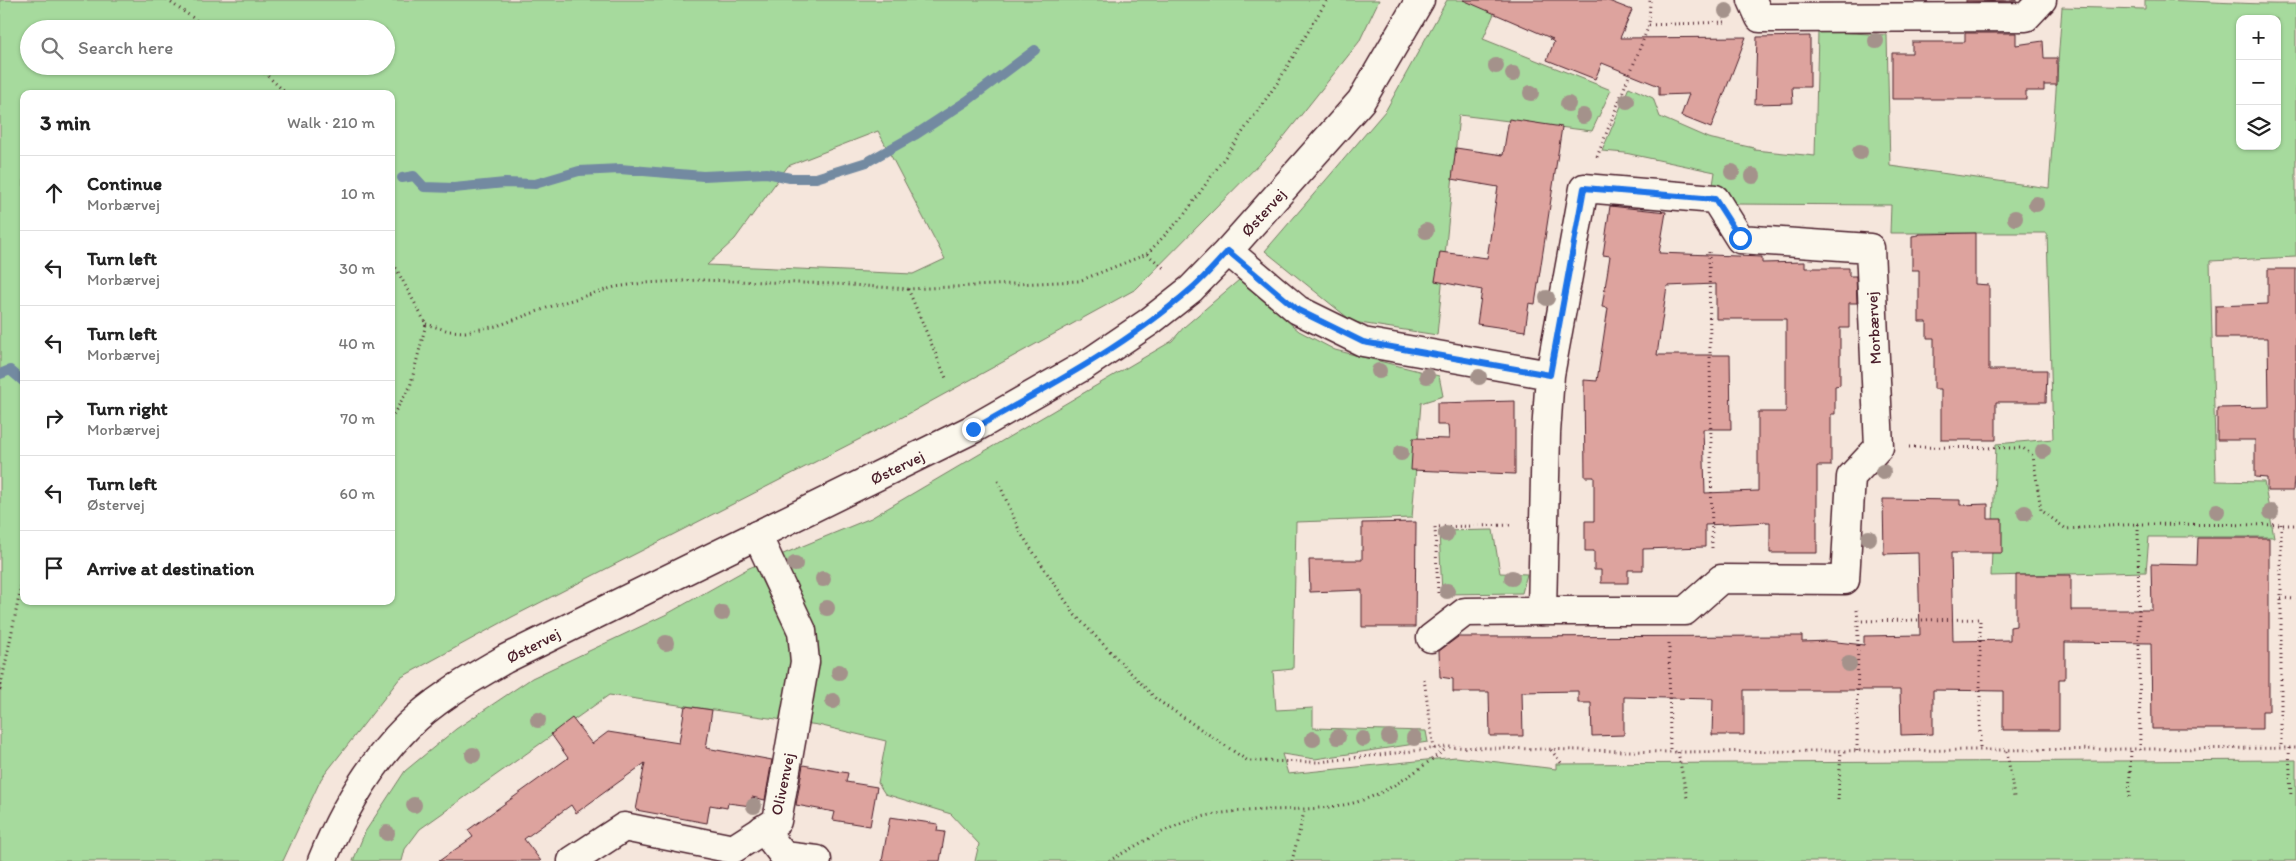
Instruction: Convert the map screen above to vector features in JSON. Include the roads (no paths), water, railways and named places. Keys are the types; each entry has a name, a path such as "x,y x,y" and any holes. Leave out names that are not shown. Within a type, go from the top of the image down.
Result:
{"street":[{"name":"Østervej","path":"322,861 338,823 368,775 408,726 447,694 505,659 990,420 1087,364 1149,322 1191,289 1228,251 1361,101 1420,0"},
{"path":"1756,9 2026,17 2042,0"},
{"name":"Morbærvej","path":"1542,611 1685,611 1722,579 1845,580 1851,477 1879,447 1870,248 1740,238 1715,199 1584,188 1550,375"},
{"path":"1228,251 1298,310 1363,342 1550,375 1546,433 1542,611 1465,612 1431,638"},
{"name":"Olivenvej","path":"572,861 624,827 733,849 777,821 805,662 802,631 757,535"},
{"path":"763,829 784,856 817,860"}],"waterway":[{"path":"402,178 414,176 424,187 454,188 505,183 535,184 579,171 620,169 703,176 767,173 790,178 816,178 867,162 915,135 967,101 1035,50"},
{"path":"0,374 10,370 20,379"}]}
